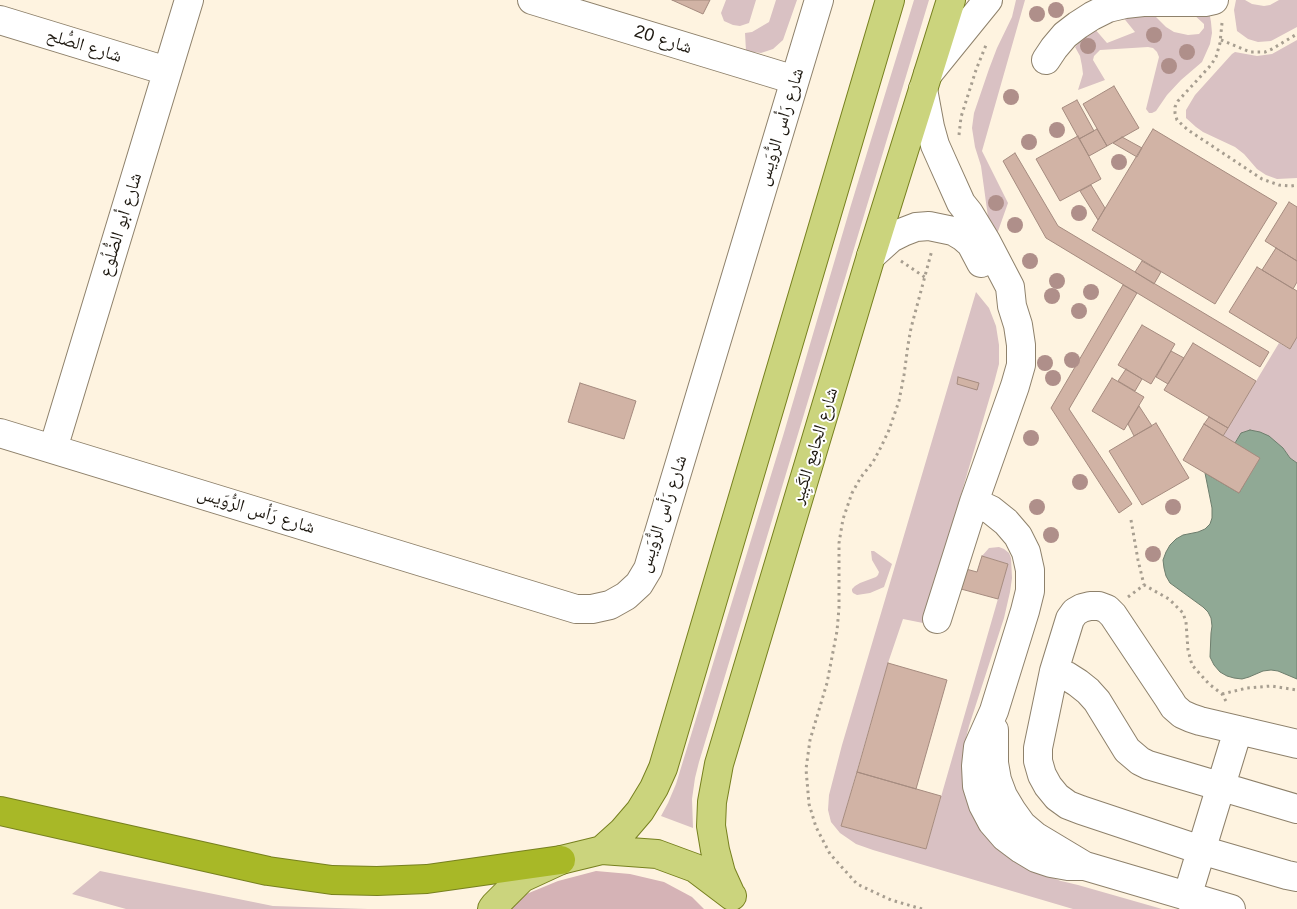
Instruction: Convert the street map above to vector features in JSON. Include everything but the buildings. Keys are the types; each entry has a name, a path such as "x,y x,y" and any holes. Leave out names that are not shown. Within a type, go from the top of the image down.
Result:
{"highway":[{"path":"0,811 268,871 332,880 427,879 562,860"}],"main road":[{"path":"602,850 622,832 640,811 654,788 666,761 890,0"},
{"name":"شارع الجامِع الكَبِير","path":"736,902 721,873 714,850 711,826 712,802 719,764 871,256 951,0"},
{"path":"492,909 522,878 562,860 602,850 657,854 694,868 736,902"}],"street":[{"name":"شارع أبو الضُّلُوع","path":"53,449 189,0"},
{"name":"شارع 20","path":"532,0 795,80"},
{"name":"شارع رَأس الرُّوَيس","path":"0,433 576,608 592,609 610,605 626,596 639,584 648,569 819,0"},
{"path":"937,619 1021,364 1021,345 1018,325 1012,306 1010,287 973,220 961,203 935,145 926,108 925,82 988,0"},
{"path":"1046,60 1054,48 1078,24 1108,8 1143,2 1205,2 1218,11"},
{"name":"شارع الصُّلح","path":"0,20 167,71"},
{"path":"871,256 891,238 916,228 929,226 953,231 971,244 991,284 997,293 1012,306"},
{"path":"974,502 991,510 1006,522 1018,536 1026,552 1030,570 1030,591 1025,611 994,711 978,747 976,766 977,786 983,805 992,822 1005,837 1036,858 1060,865 1085,866 1231,909"},
{"path":"1297,744 1232,729 1182,714 1174,707 1110,612 1099,606 1090,606 1075,612 1070,619 1054,671 1038,748 1038,761 1042,775 1057,797 1068,805 1081,810 1201,850 1286,876 1297,877"},
{"path":"1054,671 1088,691 1127,750 1140,761 1297,809"},
{"path":"1187,896 1221,787 1232,729"}],"path":[{"path":"1218,11 1221,40 1219,50 1211,65 1178,101 1175,107 1177,120 1188,130 1262,178 1279,185 1297,185"},
{"path":"1221,40 1250,52 1265,52 1297,34"},
{"path":"959,140 961,117 976,70 988,41"},
{"path":"922,909 891,900 857,884 830,854 816,827 809,804 806,768 810,740 827,684 837,631 839,543 843,518 852,493 881,447 899,401 911,328 928,269 936,228"},
{"path":"1131,520 1144,585 1169,599 1183,613 1192,665 1209,684 1222,694 1226,701 1232,729"},
{"path":"1110,612 1144,585"},
{"path":"1222,694 1247,688 1271,686 1297,690"}],"shaded area":[{"path":"726,0 756,0 749,23 740,26 724,21 721,13"},
{"path":"776,0 797,0 783,40 773,49 761,53 746,51 745,33 752,32 769,22"},
{"path":"914,0 929,0 699,762 692,799 693,828 661,816 676,784"},
{"path":"1016,0 1025,0 982,151 1008,203 997,234 988,217 981,166 972,128 974,113 989,69 1012,17"},
{"path":"1236,0 1245,0 1252,4 1264,6 1279,0 1297,0 1297,27 1271,41 1258,42 1248,39 1237,31 1234,10"},
{"path":"1148,9 1166,27 1174,32 1188,35 1199,34 1204,28 1204,24 1192,13 1209,11 1212,33 1210,44 1202,62 1181,80 1156,111 1152,113 1149,113 1146,109 1159,57 1153,48 1100,50 1093,60 1105,80 1078,90 1083,74 1080,56 1075,47 1094,28 1107,43 1135,32 1122,16"},
{"path":"1297,40 1297,178 1277,179 1257,169 1235,147 1196,127 1186,118 1186,110 1195,95 1235,52 1257,56 1272,54"},
{"path":"976,292 989,308 996,326 999,364 923,623 903,619 888,663 841,826 926,849 1008,564 982,556 989,548 999,547 1009,553 1011,558 1012,578 1010,592 1004,618 969,726 962,766 968,802 974,817 982,832 997,847 1031,870 1061,881 1162,909 1073,909 856,844 840,833 831,822 828,810 829,795 842,745"},
{"path":"1297,337 1297,463 1290,458 1283,448 1237,439 1235,443 1223,436 1279,343 1290,349"},
{"path":"1250,430 1269,436 1297,463 1297,679 1271,670 1242,679 1227,676 1220,672 1210,657 1212,626 1208,612 1170,583 1164,568 1163,560 1166,552 1176,539 1205,529 1210,524 1212,508 1205,473 1239,493 1259,458 1235,443 1241,433"},
{"path":"871,551 874,551 892,564 884,587 870,593 857,595 853,593 852,589 860,583 876,577 879,572 872,560"},
{"path":"100,871 273,906 368,909 126,909 72,894"},
{"path":"596,871 630,874 664,882 692,897 704,909 506,909 524,895 558,881"}]}
